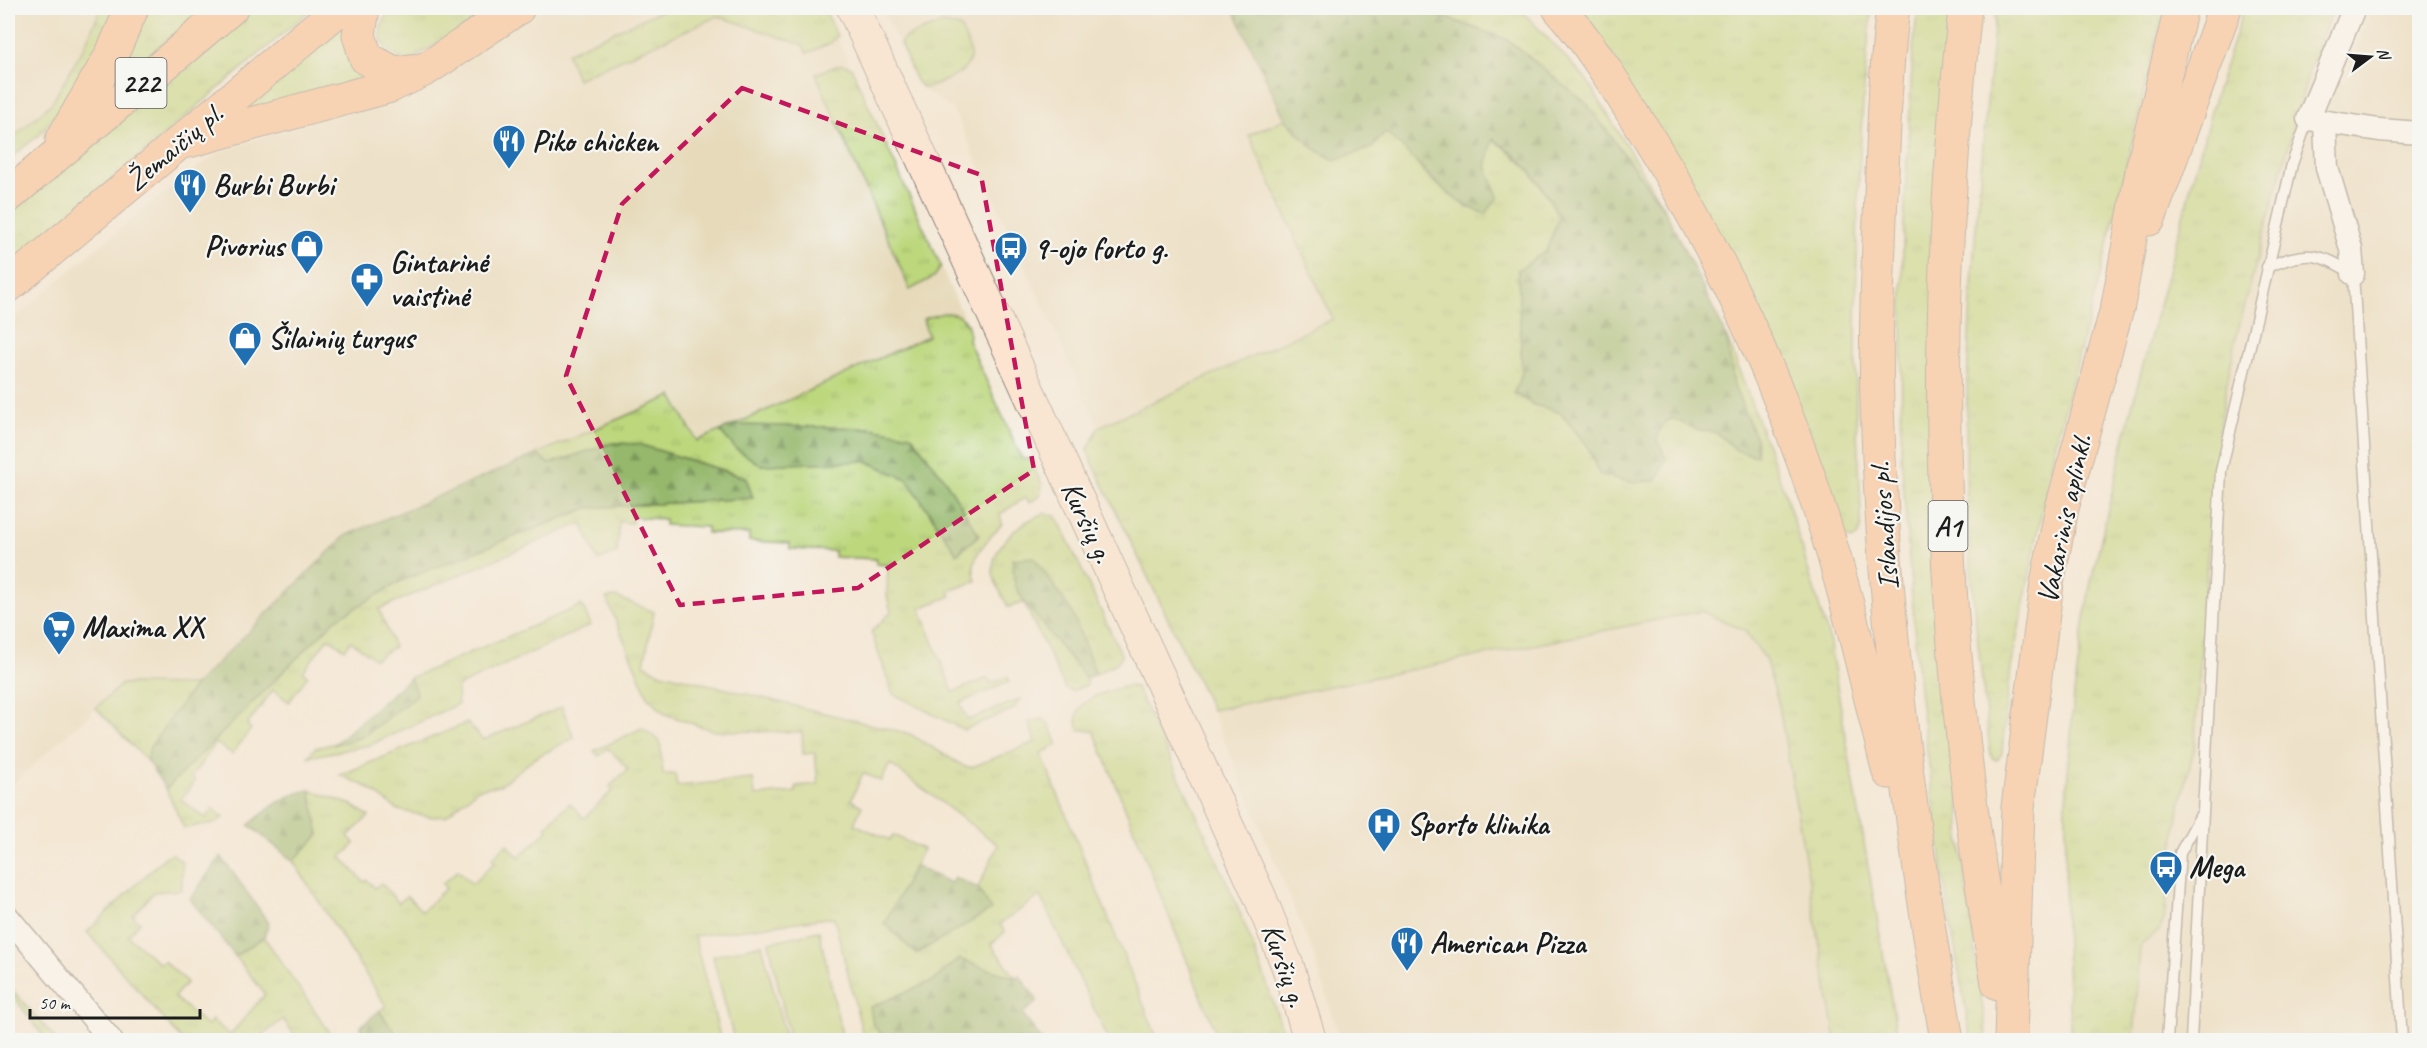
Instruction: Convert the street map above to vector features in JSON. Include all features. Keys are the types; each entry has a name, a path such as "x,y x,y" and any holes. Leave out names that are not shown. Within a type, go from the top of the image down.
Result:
{"main road":[{"path":"51,159 111,56 132,8"},
{"name":"222","path":"8,196 231,8"},
{"name":"Žemaičių pl.","path":"8,286 340,8"},
{"path":"363,8 359,35 366,58 394,73 426,69"},
{"path":"178,144 390,86 426,69 518,8"},
{"name":"Kuršių g.","path":"853,8 1260,897 1288,967 1310,1041"},
{"path":"1559,8 1611,77 1669,171 1713,250 1782,402 1835,560 1927,925"},
{"name":"Islandijos pl.","path":"1893,8 1887,55 1878,262 1877,400 1881,507 1896,694 1927,925 1947,1041"},
{"name":"Islandijos pl.","path":"1965,8 1952,144 1946,244 1944,448 1949,558 1966,759 1983,897 2009,1041"},
{"name":"Vakarinis aplinkl.","path":"2009,1041 2018,807 2046,594 2062,508 2118,305 2143,166 2181,8"},
{"path":"2118,305 2225,8"}],"street":[{"path":"2353,274 2351,249 2316,122 2354,8"},
{"path":"2316,122 2420,133"},
{"path":"8,917 111,1041"}],"lane":[{"path":"2191,1041 2221,471 2292,164 2316,122"},
{"path":"2267,267 2290,258 2311,254 2335,263 2353,274 2402,1041"},
{"path":"2167,1041 2167,1013 2180,853 2204,810"}],"highlighted area":[{"path":"742,88 981,175 1034,470 858,588 680,605 566,376 622,204"}],"shaded area":[{"path":"8,8 119,8 40,134 8,160"},
{"path":"534,8 824,8 965,320 953,313 923,320 928,336 697,442 672,396 345,536 195,685 122,684 8,788 8,323 148,206 219,152 412,88"},
{"path":"882,8 1233,8 1285,119 1249,136 1333,319 1165,396 1087,451 1099,427 953,109 919,87"},
{"path":"2371,8 2419,8 2419,1040 2134,1040 2140,946 2159,930 2178,813 2194,749 2210,517 2221,414 2237,333 2308,74 2344,83"},
{"path":"1701,611 1744,630 1765,658 1779,705 1836,1040 1340,1040 1313,952 1212,710"}],"green space":[{"path":"101,8 119,8 71,95 40,134 8,160 8,142 52,103 85,45"},
{"path":"146,8 207,8 105,90"},
{"path":"254,8 313,8 8,268 8,215"},
{"path":"392,8 496,8 409,61 391,53 382,40 382,25"},
{"path":"667,8 824,8 837,36 831,43 807,53 803,45 718,16 577,79 567,53"},
{"path":"1233,8 1419,8 1508,40 1587,104 1665,210 1726,335 1734,386 1756,439 1757,456 1736,450 1717,433 1696,429 1672,418 1664,423 1657,437 1666,460 1656,481 1629,482 1599,474 1588,447 1561,413 1532,404 1514,393 1522,373 1518,270 1546,251 1559,217 1532,173 1514,154 1493,139 1486,166 1498,197 1486,214 1457,200 1385,132 1372,148 1334,160 1313,148 1285,119"},
{"path":"1419,8 1519,8 1587,80 1665,210 1587,104 1508,40"},
{"path":"1572,8 1872,8 1863,106 1857,255 1856,403 1861,526 1858,536 1852,540 1843,536"},
{"path":"1918,8 1951,8 1960,836 1987,1040 1971,1040 1947,902 1919,690 1901,454 1903,243 1913,48"},
{"path":"1996,8 2164,8 2104,260 2055,446 2011,668 2002,753 1997,760 1992,758 1990,750 1978,640 1968,530 1966,456 1972,287"},
{"path":"2244,8 2333,8 2308,74 2237,333 2221,414 2210,517 2194,749 2178,813 2164,920 2159,930 2140,946 2134,1040 2071,1040 2065,925 2066,802 2074,693 2089,591 2131,410 2216,93"},
{"path":"343,23 356,68 371,83 229,118"},
{"path":"942,24 960,27 969,51 969,63 959,73 923,88 916,81 900,43 906,37"},
{"path":"841,64 851,67 941,266 935,276 910,290 816,74"},
{"path":"1285,119 1313,148 1385,132 1406,149 1429,178 1468,209 1498,197 1486,166 1492,139 1514,155 1531,173 1559,217 1546,251 1518,270 1522,373 1514,393 1532,404 1561,413 1588,447 1599,474 1666,460 1656,437 1664,423 1672,418 1696,429 1717,433 1736,450 1756,439 1734,386 1726,335 1786,496 1829,639 1898,1040 1836,1040 1779,705 1765,658 1744,630 1701,611 1212,710 1087,451 1099,427 1333,319 1249,135"},
{"path":"943,313 960,316 967,323 968,340 1022,459 1030,459 1042,484 1040,496 1029,503 1026,497 1000,514 1002,524 976,557 974,572 976,581 949,591 951,596 920,608 953,692 988,678 990,683 1008,677 1009,682 960,703 968,720 1020,699 1014,709 964,730 893,694 871,632 891,612 887,595 888,565 876,564 876,559 834,557 834,551 790,549 790,543 749,541 749,534 707,533 707,527 665,525 665,519 632,517 632,523 619,522 617,553 598,561 582,523 379,609 394,647 375,659 351,641 345,649 328,638 303,672 308,676 289,702 273,690 247,725 251,729 232,754 216,743 191,777 195,781 181,800 206,818 213,809 224,817 216,823 184,828 166,789 336,619 403,580 588,508 753,498 746,477 638,444 612,443 549,464 537,454 672,396 697,441 720,431 736,449 761,465 866,461 907,479 957,554 979,535 945,480 911,435 868,428 734,425 928,336 923,319"},
{"path":"734,425 868,428 911,435 945,480 979,535 957,554 907,479 866,461 761,465 736,449 720,431"},
{"path":"612,443 638,444 746,478 753,498 588,508 403,580 336,619 166,789 147,761 150,747 195,685 345,536 537,454 549,464"},
{"path":"1046,513 1056,515 1122,656 1117,663 1096,674 1088,657 1024,602 1086,678 1087,685 1072,691 1065,688 1024,603 1008,607 993,573 997,553 1010,535 1027,521"},
{"path":"1034,557 1071,610 1096,674 1086,678 1024,602 1015,585 1012,559"},
{"path":"616,597 654,612 644,664 658,672 910,734 965,767 972,767 1035,742 1029,722 1043,719 1050,725 1058,745 1041,753 1158,1040 1109,1040 1040,896 1000,924 1005,932 991,944 1016,978 958,959 933,981 871,1007 873,1025 886,1040 864,1040 834,917 694,936 721,1040 401,1040 379,1011 386,1006 293,861 319,835 310,790 352,805 369,816 348,836 355,844 341,857 364,882 367,880 375,888 381,883 399,903 407,896 422,911 446,888 442,884 458,870 472,884 495,862 492,858 507,844 519,857 548,830 546,826 570,803 584,818 613,790 610,786 628,769 608,748 599,756 594,751 642,728 660,741 663,774 675,774 677,786 753,779 755,796 796,792 796,786 818,784 815,753 803,754 802,732 714,731 665,714 648,697 606,598","holes":["890,764 998,845 978,888 990,910 885,923 923,849 893,835 890,840 854,824 862,806 851,800 863,773 881,781"]},
{"path":"582,605 591,625 457,687 458,704 370,745 308,757 315,748 362,737 417,695 410,678"},
{"path":"410,678 417,695 362,737 333,745"},
{"path":"122,684 195,685 150,747 147,761 96,708"},
{"path":"1128,686 1136,687 1218,861 1271,994 1285,1040 1219,1040 1094,731 1079,730 1078,711 1083,704 1099,694"},
{"path":"562,707 574,738 535,758 500,785 478,789 446,816 431,817 398,810 367,787 340,775 467,723 483,740"},
{"path":"310,790 319,835 293,861 249,825 285,798"},
{"path":"173,854 182,862 182,890 154,892 133,916 140,922 128,936 160,964 164,961 187,982 174,997 207,1026 212,1020 230,1035 265,994 235,956 264,937 335,1040 298,1040 283,1019 257,1040 182,1040 87,932 166,856"},
{"path":"221,856 269,923 264,937 235,956 190,899"},
{"path":"915,866 951,883 954,877 978,888 991,910 916,954 884,923"},
{"path":"819,931 842,1035 818,1040 790,1040 769,942"},
{"path":"762,944 785,1036 767,1040 734,1040 713,956"},
{"path":"959,959 1015,978 1019,975 1038,1001 1022,1014 1042,1040 886,1040 873,1025 870,1007 933,981"},
{"path":"8,985 57,1040 46,1040 14,997 8,1000"},
{"path":"379,1011 401,1040 360,1040 361,1026"}],"place":[{"name":"Piko chicken","path":"509,170"},
{"name":"Burbi Burbi","path":"190,214"},
{"name":"Pivorius","path":"307,275"},
{"name":"9-ojo forto g.","path":"1011,277"},
{"name":"Gintarinė vaistinė","path":"367,308"},
{"name":"Šilainių turgus","path":"245,367"},
{"name":"Maxima XX","path":"59,656"},
{"name":"Sporto klinika","path":"1384,853"},
{"name":"Mega","path":"2166,896"},
{"name":"American Pizza","path":"1407,972"}]}
